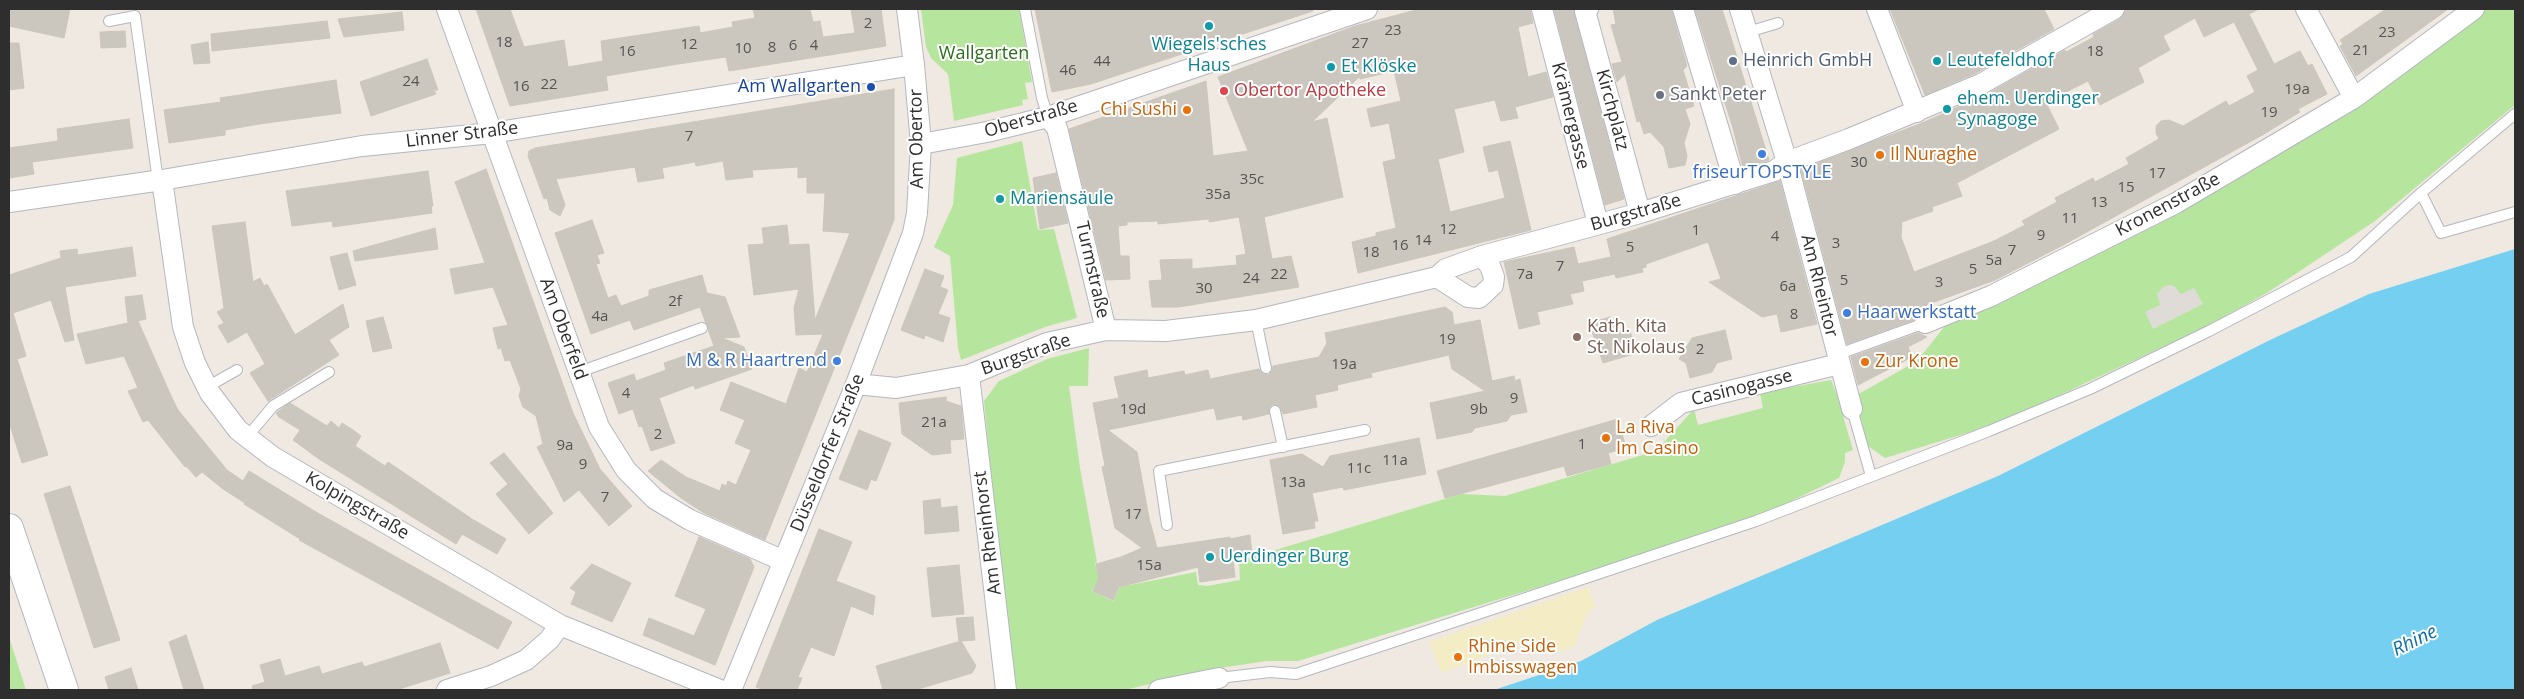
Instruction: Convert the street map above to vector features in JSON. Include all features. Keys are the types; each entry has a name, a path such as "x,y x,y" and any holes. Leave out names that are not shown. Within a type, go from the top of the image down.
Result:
{"main road":[{"path":"9,528 64,690"}],"street":[{"name":"Am Oberfeld","path":"447,9 599,427 626,470 655,498 690,520 784,561"},
{"path":"907,9 914,65"},
{"name":"Oberstraße","path":"920,144 987,132 1048,117 1368,9"},
{"name":"Krämergasse","path":"1542,9 1598,224"},
{"name":"Kirchplatz","path":"1588,9 1585,11 1640,213"},
{"path":"1683,9 1735,184"},
{"name":"Am Rheintor","path":"1740,9 1787,162 1852,409"},
{"path":"1877,9 1917,112"},
{"name":"Burgstraße","path":"856,384 896,388 969,376 990,365 1047,343 1106,330 1166,331 1256,320 1437,277 1446,270 1482,256 1640,213 1774,171 1787,162 1917,112 1981,84 2114,9"},
{"path":"2306,9 2354,98"},
{"name":"Kronenstraße","path":"1925,323 1991,296 2176,203 2354,98 2474,9"},
{"name":"Linner Straße","path":"9,202 160,181 362,146 492,133 914,65"},
{"name":"Am Obertor","path":"914,65 920,144 917,213"},
{"name":"Turmstraße","path":"1048,117 1058,128 1106,330"},
{"name":"Kolpingstraße","path":"160,181 183,327 195,363 207,387 238,430 273,457 560,625 720,690"},
{"name":"Düsseldorfer Straße","path":"731,690 856,384 913,233 917,213"},
{"path":"1437,277 1468,297 1479,298 1493,285 1494,277 1490,266 1482,256"},
{"name":"Casinogasse","path":"1651,426 1681,403 1838,359"},
{"name":"Am Rheinhorst","path":"969,376 1006,690"},
{"path":"446,690 491,676 526,660 549,640 560,625"},
{"path":"1159,690 1219,678"}],"lane":[{"name":"Turmstraße","path":"1025,9 1042,98 1048,117"},
{"path":"109,20 135,16 160,181"},
{"path":"1748,32 1778,23"},
{"path":"1219,678 1270,672 1296,674 1756,521 1989,431 2090,388 2209,331 2352,257 2422,193 2515,114"},
{"path":"2422,193 2440,233 2515,212"},
{"path":"1256,320 1266,368"},
{"name":"Kronenstraße","path":"1838,359 1925,323"},
{"path":"579,372 702,328"},
{"path":"207,387 237,370"},
{"path":"247,437 273,406 329,372"},
{"path":"1852,409 1871,476"},
{"path":"1275,411 1283,447"},
{"path":"1167,525 1159,471 1364,430"}],"green space":[{"name":"Wallgarten","path":"921,9 1019,9 1032,82 1025,83 1028,99 1022,100 1023,105 954,121 948,74 931,58 926,47"},
{"path":"2480,9 2515,9 2515,105 2375,221 2270,291 2214,323 2000,423 1885,458 1868,446 1855,396 1917,361 1953,316 2178,205"},
{"path":"1022,141 1038,230 1054,229 1077,318 1045,327 961,360 958,348 950,256 934,247 953,205 957,158"},
{"path":"1089,348 1088,386 1069,386 1080,468 1099,578 1092,591 1113,601 1120,587 1196,572 1198,585 1207,586 1240,580 1239,561 1461,494 1505,496 1656,451 1694,409 1698,425 1763,408 1760,393 1831,380 1853,450 1845,453 1845,462 1839,478 1777,508 1637,557 1298,661 1267,661 1220,668 1124,690 1017,690 1011,679 984,401 999,381 1047,359"},
{"path":"9,637 26,690 9,690"}],"sand":[{"path":"1588,587 1595,606 1586,616 1575,645 1562,651 1528,639 1442,673 1429,642"}],"shaded area":[{"path":"2174,286 2181,294 2194,288 2203,304 2153,329 2145,312 2160,305 2157,294 2163,287"}],"water":[{"name":"Rhine","path":"2515,249 2515,690 1494,690 1581,661 1657,620 1998,476 2270,340 2369,294"}],"building":[{"path":"9,9 70,9 64,38 9,26"},
{"path":"476,9 510,9 524,47 564,40 568,67 603,61 601,41 699,26 700,33 733,27 732,22 755,18 753,9 810,9 813,22 820,21 823,37 855,33 851,9 881,9 886,46 729,71 726,57 678,64 606,76 608,90 510,106"},
{"path":"1035,9 1312,9 1313,11 1206,46 1202,36 1203,47 1091,84 1052,92"},
{"path":"1420,9 1530,9 1533,23 1518,27 1528,77 1546,72 1553,97 1515,107 1518,118 1501,121 1495,100 1454,109 1464,152 1438,159 1450,212 1505,198 1498,170 1489,172 1483,147 1510,141 1531,230 1358,273 1352,242 1376,236 1376,233 1396,228 1383,162 1396,159 1389,123 1371,127 1367,109 1401,101 1394,71 1360,79 1359,77 1312,122 1327,118 1343,197 1264,217 1272,259 1291,256 1299,287 1179,307 1152,307 1149,281 1162,280 1160,260 1192,259 1192,269 1237,265 1236,256 1246,254 1239,217 1209,222 1209,219 1158,224 1158,221 1127,222 1127,225 1118,226 1120,256 1129,256 1130,279 1106,280 1069,129 1206,81 1213,156 1248,151 1218,77 1355,26"},
{"path":"1554,9 1573,9 1624,199 1605,205"},
{"name":"Sankt Peter","path":"1613,9 1671,9 1687,66 1683,70 1694,106 1685,109 1690,124 1684,143 1687,156 1685,165 1669,168 1664,147 1650,132 1644,134 1640,121 1637,122 1625,74 1617,82 1612,64 1622,62 1611,25 1616,24"},
{"path":"1695,9 1722,9 1769,160 1743,168 1733,128"},
{"path":"1890,9 2044,9 2054,29 1976,73 1925,95"},
{"path":"2126,9 2259,9 2249,14 2274,64 2300,51 2308,66 2312,64 2327,94 2298,109 2300,112 2264,134 2065,244 1995,280 1926,305 1927,309 1916,315 1914,320 1847,344 1801,169 1922,123 1987,94 2065,50 2066,52 2094,37 2093,34 2120,19","holes":["2195,18 2204,37 2234,22 2258,70 2247,76 2255,92 2229,106 2226,101 2183,126 2169,120 2161,121 2156,126 2156,133 2159,139 2126,158 2129,164 2095,182 2093,178 2055,198 2057,202 2022,221 2025,225 1994,241 1914,272 1901,237 1902,222 1933,211 1932,207 1962,196 1957,183 2059,129 2047,105 2056,97 2088,81 2100,105 2144,82 2138,68 2170,50 2163,36"]},
{"path":"2386,9 2448,9 2356,76 2340,46 2343,44 2340,40"},
{"path":"402,12 404,30 344,37 338,19"},
{"path":"327,21 330,38 212,51 211,34"},
{"path":"125,31 126,47 101,48 100,32"},
{"path":"208,42 210,63 194,64 191,45"},
{"path":"9,43 19,43 24,88 9,90"},
{"path":"427,59 438,90 434,90 436,94 371,116 360,82"},
{"path":"336,80 341,113 259,124 225,130 225,135 169,143 164,110 221,102 220,98"},
{"path":"894,89 894,220 765,540 704,513 681,498 648,471 661,460 686,477 720,491 722,484 726,486 728,481 736,485 751,450 735,443 745,420 720,410 731,382 786,404 799,368 807,372 823,334 796,335 794,308 799,289 754,295 748,245 764,244 762,228 787,225 789,245 809,244 815,320 850,233 823,231 825,193 807,193 807,177 798,178 798,167 752,170 753,177 726,180 723,161 696,166 695,162 662,168 664,178 638,182 635,167 556,179 565,205 560,216 550,210 547,198 544,199 528,156 529,151 535,148"},
{"path":"129,119 133,148 32,162 34,174 9,178 9,148 58,141 57,129"},
{"path":"486,169 573,413 600,469 632,506 609,526 579,490 564,502 537,447 543,444 536,416 523,407 519,396 521,389 510,360 505,361 501,348 498,349 493,328 508,325 493,287 455,294 450,269 485,263 455,182"},
{"path":"428,171 433,206 431,206 432,213 333,227 332,221 292,226 286,191"},
{"path":"1056,173 1068,223 1040,229 1033,178"},
{"path":"1780,181 1817,324 1781,332 1777,314 1762,317 1709,282 1721,279 1708,242 1646,264 1646,267 1642,268 1643,272 1616,278 1615,274 1582,281 1584,291 1570,294 1573,304 1537,312 1540,324 1519,329 1504,262 1574,247 1578,264 1611,257 1607,239"},
{"path":"592,220 604,253 597,255 600,263 596,264 608,298 616,295 621,306 649,296 649,290 702,275 707,293 725,297 740,337 722,338 744,347 752,369 695,389 694,385 659,398 675,443 651,451 642,426 639,427 633,409 619,414 608,383 634,374 636,381 666,370 664,363 714,346 700,307 634,330 630,320 591,334 555,233"},
{"path":"245,222 253,282 260,278 264,286 267,284 295,335 343,304 349,327 329,340 339,355 268,401 250,373 265,364 247,332 228,343 218,326 224,323 217,312 224,308 212,226"},
{"path":"435,228 438,249 355,261 353,251"},
{"path":"132,247 136,276 65,287 74,340 65,342 51,300 13,313 26,356 17,359 48,455 22,463 9,422 9,275 61,258 60,251 77,249 78,255"},
{"path":"347,253 356,285 339,290 330,257"},
{"path":"925,269 944,276 940,287 948,290 938,314 950,318 943,342 925,335 924,339 901,330"},
{"path":"142,295 146,319 138,321 172,398 178,410 227,470 243,481 249,471 316,512 512,622 498,649 299,540 244,504 202,472 196,477 185,467 148,420 143,422 128,391 138,388 124,356 86,364 77,334 128,323 125,297"},
{"path":"1445,307 1452,312 1454,325 1480,320 1492,381 1514,376 1515,381 1520,379 1527,412 1511,415 1507,421 1475,428 1472,432 1437,439 1430,403 1485,391 1452,369 1449,355 1371,373 1372,377 1337,385 1338,390 1315,395 1317,407 1283,414 1280,407 1274,404 1269,408 1269,414 1243,420 1242,415 1217,420 1214,408 1108,430 1137,452 1149,518 1157,548 1250,535 1252,554 1233,559 1235,577 1200,582 1198,567 1119,587 1113,600 1093,591 1099,578 1096,564 1121,557 1142,548 1115,528 1102,467 1105,466 1093,403 1119,398 1114,377 1147,370 1148,378 1184,371 1185,375 1208,370 1210,379 1259,369 1263,374 1268,375 1272,371 1273,366 1319,357 1327,343 1325,333"},
{"path":"383,317 392,348 373,352 366,321"},
{"path":"1610,317 1615,333 1629,328 1637,353 1603,363 1589,323"},
{"path":"1725,330 1732,359 1717,363 1712,372 1690,378 1686,363 1679,359 1692,338"},
{"name":"Zur Krone","path":"1918,333 1927,337 1908,347 1912,357 1858,385 1851,357"},
{"path":"946,397 946,401 961,406 964,439 950,440 951,453 932,455 902,434 899,403"},
{"path":"290,403 327,426 331,421 339,428 342,423 361,436 355,446 385,466 388,462 472,519 506,539 497,554 462,534 456,544 319,459 293,440 300,430 279,417 276,413"},
{"path":"1618,419 1626,448 1608,453 1611,464 1567,476 1564,466 1445,498 1437,471"},
{"path":"859,430 891,443 876,481 871,479 867,490 839,479"},
{"path":"1419,438 1426,474 1344,490 1343,487 1312,493 1318,521 1314,521 1315,528 1283,534 1270,460 1302,454 1323,467 1330,456"},
{"path":"504,453 553,513 529,534 496,494 508,484 490,463"},
{"path":"70,486 120,640 94,648 44,494"},
{"path":"940,499 941,508 957,506 959,531 925,534 923,501"},
{"path":"819,529 852,542 836,581 875,596 873,615 851,606 834,656 811,647 798,677 802,678 797,690 764,690 756,687"},
{"path":"699,537 750,559 754,567 715,665 643,635 649,618 694,636 706,609 675,596"},
{"path":"592,564 631,583 612,622 571,604 576,592 570,588"},
{"path":"959,565 964,614 932,617 927,568"},
{"path":"973,617 975,640 959,641 956,618"},
{"path":"186,635 204,690 184,690 169,642"},
{"path":"961,641 976,666 972,673 915,690 883,690 876,666"},
{"path":"440,643 450,673 396,690 253,690 252,686 265,682 260,665 280,659 285,676 319,666 322,674 362,662 364,667"},
{"path":"131,668 138,690 109,690 105,677"}],"place":[{"name":"Wiegels'sches Haus","path":"1209,26"},
{"name":"Heinrich GmbH","path":"1733,61"},
{"name":"Leutefeldhof","path":"1937,61"},
{"name":"Et Klöske","path":"1331,67"},
{"name":"Am Wallgarten","path":"871,87"},
{"name":"Obertor Apotheke","path":"1224,91"},
{"name":"Sankt Peter","path":"1660,95"},
{"name":"ehem. Uerdinger Synagoge","path":"1947,109"},
{"name":"Chi Sushi","path":"1187,110"},
{"name":"friseurTOPSTYLE","path":"1762,154"},
{"name":"Il Nuraghe","path":"1880,155"},
{"name":"Mariensäule","path":"1000,199"},
{"name":"Haarwerkstatt","path":"1847,313"},
{"name":"Kath. Kita St. Nikolaus","path":"1577,337"},
{"name":"M & R Haartrend","path":"837,361"},
{"name":"Zur Krone","path":"1865,362"},
{"name":"La Riva Im Casino","path":"1606,438"},
{"name":"Uerdinger Burg","path":"1210,557"},
{"name":"Rhine Side Imbisswagen","path":"1458,657"}]}
